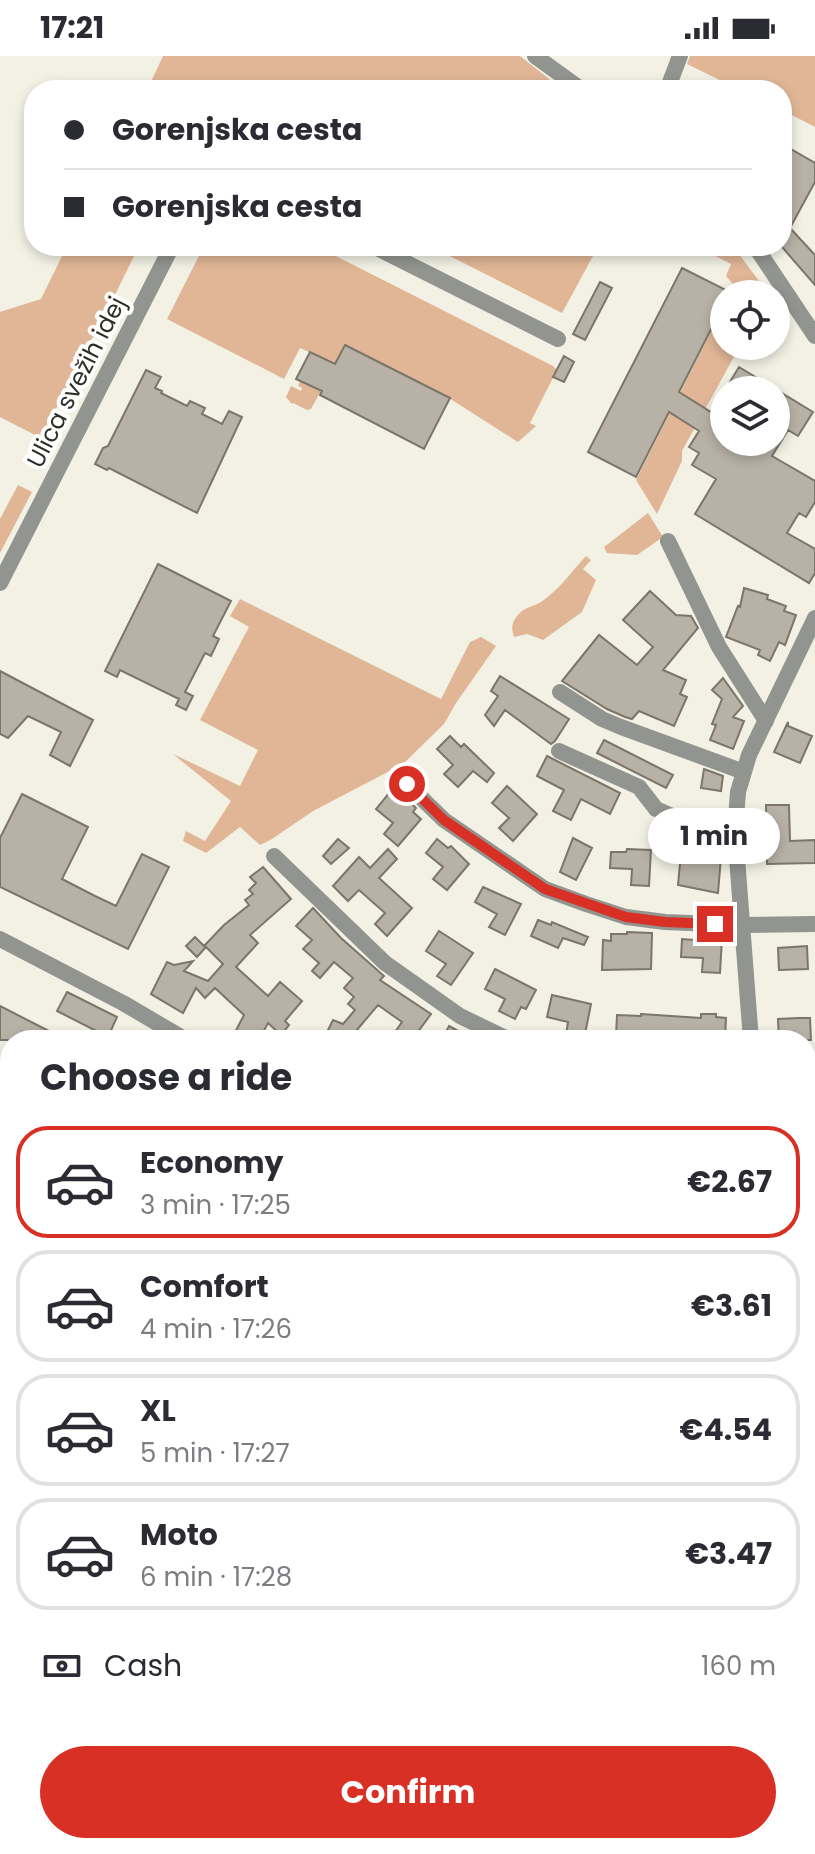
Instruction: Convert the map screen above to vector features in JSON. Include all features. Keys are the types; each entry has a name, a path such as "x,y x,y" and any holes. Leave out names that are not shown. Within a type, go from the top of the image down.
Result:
{"street":[{"path":"535,56 568,80"},
{"path":"671,80 680,56"},
{"name":"Ulica svežih idej","path":"0,583 167,256"},
{"path":"393,256 558,339"},
{"path":"762,256 812,329"},
{"path":"668,541 719,647 766,721"},
{"path":"750,1030 735,832 738,792 749,755 815,618"},
{"path":"560,692 602,719 744,772"},
{"path":"559,751 639,787 656,809 693,825 735,832"},
{"path":"407,784 444,820 545,889 626,917 740,925 815,924"},
{"path":"274,856 385,963 460,1016 489,1030"},
{"path":"0,939 169,1030"}],"shaded area":[{"path":"163,56 520,56 550,80 152,80"},
{"path":"690,56 815,56 815,127 792,115 792,80 720,80 687,64"},
{"path":"62,256 134,256 109,307 105,306 97,323 99,325 41,438 0,417 0,312 41,299"},
{"path":"199,256 336,256 557,370 530,423 536,426 518,442 452,400 346,345 311,409 307,410 292,404 286,397 291,386 301,391 302,388 298,386 300,381 326,360 300,348 284,379 167,319"},
{"path":"450,256 593,256 562,313"},
{"path":"715,256 740,256 758,280 730,280 726,276 731,264"},
{"path":"710,334 710,360 732,360 723,376 710,376 710,400 682,451 682,461 657,514 636,480"},
{"path":"18,485 32,492 0,553 0,519"},
{"path":"648,513 663,537 637,555 607,553 604,547"},
{"path":"586,556 591,560 583,569 596,580 582,612 543,640 527,634 514,637 512,625 518,615 548,597"},
{"path":"240,599 441,699 470,642 481,637 496,646 444,724 403,764 313,811 260,845 240,827 206,853 183,841 186,831 205,841 231,801 173,754 240,786 258,750 200,720 249,627 230,616"}],"building":[{"path":"792,150 815,163 815,182 792,224"},
{"path":"792,230 815,255 815,285 790,256"},
{"path":"682,268 710,282 710,331 679,392 710,411 710,456 772,456 815,481 815,502 806,517 799,513 787,533 815,549 815,573 809,583 695,514 716,479 692,465 699,453 689,447 699,431 669,412 636,477 588,452"},
{"path":"600,282 612,288 585,340 573,334"},
{"path":"345,345 450,398 424,449 320,395 322,391 296,379 310,352 335,364"},
{"path":"564,356 574,362 564,382 553,377"},
{"path":"739,367 754,376 734,376"},
{"path":"146,370 161,377 155,388 161,393 187,406 190,401 205,408 202,414 222,424 229,411 242,417 197,513 109,468 107,470 95,464 103,448 108,446"},
{"path":"790,398 813,412 798,436 790,431"},
{"path":"158,564 231,601 213,636 219,639 211,656 205,653 185,692 193,696 186,710 176,705 179,699 120,670 117,677 105,671"},
{"path":"744,588 768,595 767,599 786,606 784,611 796,615 785,645 779,642 770,661 758,655 760,650 726,637 740,607"},
{"path":"650,591 676,615 691,616 698,628 663,670 686,680 680,694 687,697 674,726 639,711 632,719 625,717 562,681 599,635 637,665 653,647 623,620"},
{"path":"0,671 93,720 70,766 50,755 61,732 28,716 8,738 0,734"},
{"path":"500,676 569,719 555,741 551,744 505,710 494,726 485,715 498,696 491,691"},
{"path":"723,678 743,706 733,717 744,721 733,749 710,740 716,725 712,724 722,699 712,690"},
{"path":"788,722 788,726 812,736 800,763 774,752"},
{"path":"450,736 461,747 464,744 494,773 487,782 473,771 458,787 444,774 453,765 437,749"},
{"path":"604,740 673,775 666,788 597,753"},
{"path":"547,756 620,793 610,814 581,799 571,820 553,811 564,790 537,776"},
{"path":"704,769 723,776 721,791 701,788"},
{"path":"507,786 537,814 513,841 499,828 509,818 492,803"},
{"path":"398,790 416,808 413,812 421,819 398,846 384,834 393,823 376,809 390,792 393,795"},
{"path":"22,794 88,827 62,879 95,896 116,906 142,854 169,867 128,949 0,887 0,838"},
{"path":"766,805 789,805 790,841 815,840 815,863 767,864"},
{"path":"573,838 592,848 576,880 560,872"},
{"path":"338,839 349,848 331,864 323,856"},
{"path":"437,839 448,848 451,846 469,864 447,890 433,879 443,867 426,853"},
{"path":"388,849 397,859 379,878 412,908 387,936 375,924 385,913 359,890 348,901 333,886 359,857 370,868"},
{"path":"627,849 651,850 649,886 631,885 632,869 610,868 611,852 626,852"},
{"path":"681,853 721,857 718,893 678,885"},
{"path":"263,867 291,899 250,935 258,943 236,967 268,996 280,982 302,1001 285,1021 289,1025 285,1030 276,1030 268,1023 264,1030 236,1030 244,1015 215,988 205,998 196,988 183,1013 151,994 167,962 174,965 193,961 184,971 208,981 223,964 206,947 197,957 186,946 195,937 204,946 249,905 245,900 253,894 249,890 256,883 250,877"},
{"path":"483,887 521,904 505,935 489,927 497,914 475,902"},
{"path":"313,908 384,976 380,980 431,1014 419,1030 396,1030 402,1022 378,1005 357,1030 328,1030 333,1020 343,1024 355,1010 348,1004 354,997 344,988 353,978 334,962 320,978 312,971 319,963 303,949 312,940 296,926"},
{"path":"538,920 551,925 552,922 588,937 584,945 563,938 558,948 531,936"},
{"path":"439,931 473,953 451,985 437,976 446,964 426,951"},
{"path":"652,933 651,969 602,970 603,940 611,941 611,934"},
{"path":"695,936 722,938 720,973 702,972 703,958 681,957 682,939 695,940"},
{"path":"807,946 808,969 779,970 778,948"},
{"path":"495,969 536,990 526,1009 521,1007 515,1019 499,1011 505,999 485,989"},
{"path":"67,992 117,1017 111,1030 94,1030 57,1011"},
{"path":"552,995 591,1004 586,1030 567,1030 568,1022 547,1017"},
{"path":"0,1006 47,1030 0,1030"},
{"path":"701,1014 716,1014 716,1017 726,1018 725,1030 616,1030 617,1015 701,1018"},
{"path":"810,1018 811,1030 779,1030 778,1019"}],"route":[{"path":"407,784 444,820 545,889 626,917 715,924"}]}
